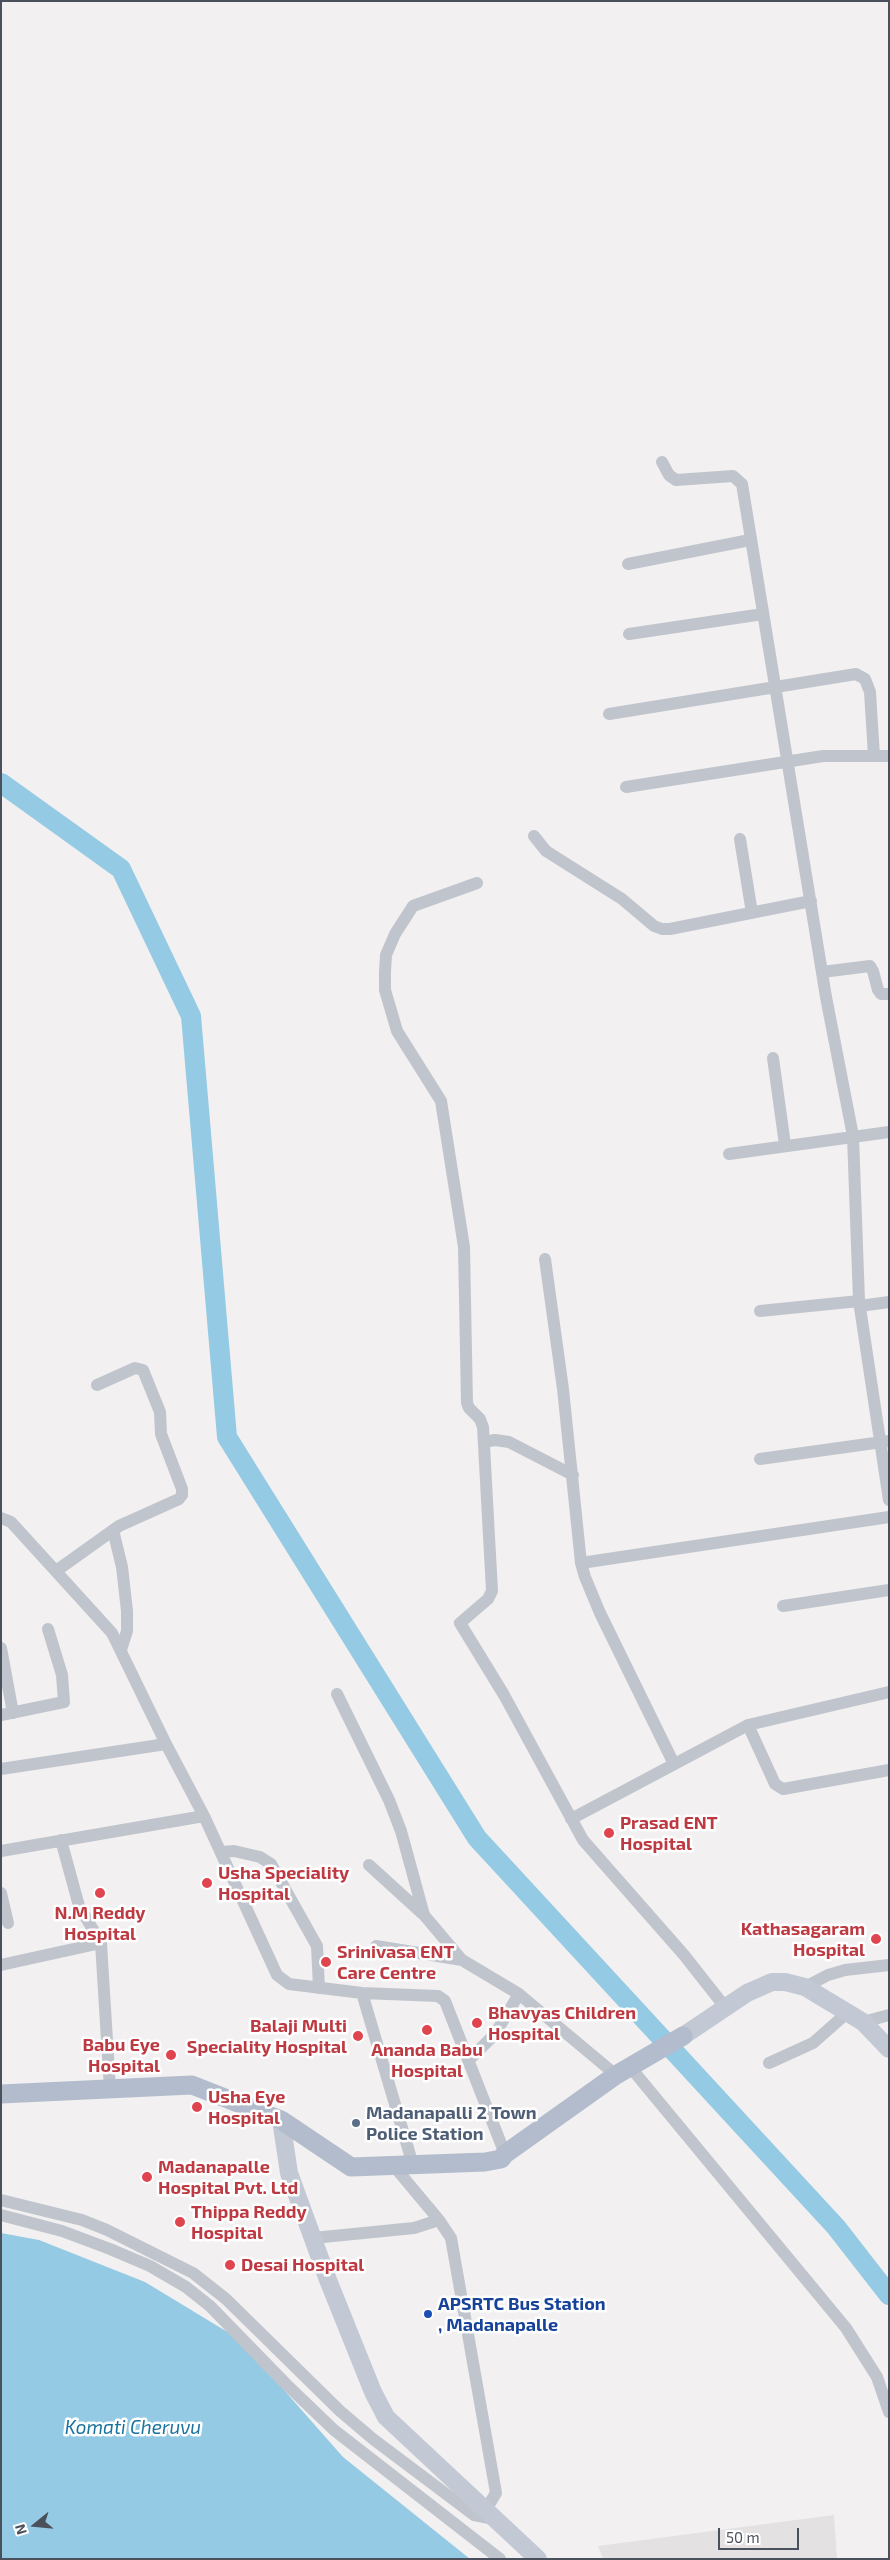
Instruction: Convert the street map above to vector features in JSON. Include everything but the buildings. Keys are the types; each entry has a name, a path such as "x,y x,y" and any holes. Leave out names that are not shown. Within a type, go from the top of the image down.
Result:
{"main road":[{"path":"1,2094 192,2085 282,2120 351,2167 485,2162 500,2159 504,2154 627,2070 683,2036"}],"street":[{"path":"662,462 669,474 676,480 733,476 738,478 742,484 822,972 853,1136 860,1303 884,1442 889,1500"},
{"path":"628,564 750,540"},
{"path":"629,634 763,614"},
{"path":"609,714 856,674 861,675 870,692 874,756"},
{"path":"626,787 788,760 839,755 889,756"},
{"path":"534,836 546,851 622,898 654,926 662,929 811,901"},
{"path":"740,839 752,913"},
{"path":"478,883 414,906 395,934 386,955 385,972 385,990 397,1031 441,1101 464,1247 467,1403 469,1408 480,1419 484,1442 492,1591 488,1599 460,1623 504,1695 583,1840 684,1955 725,2006"},
{"path":"822,972 870,966 873,970 878,990 881,994 889,994"},
{"path":"773,1058 785,1145"},
{"path":"729,1154 889,1132"},
{"path":"545,1260 573,1475 581,1563 600,1613 674,1764"},
{"path":"760,1311 889,1302"},
{"path":"56,1571 113,1530 179,1499 182,1489 161,1434 160,1412 143,1370 135,1368 97,1385"},
{"path":"484,1442 495,1440 509,1442 573,1475"},
{"path":"760,1459 884,1442"},
{"path":"581,1563 889,1517"},
{"path":"1,1518 11,1522 112,1633 166,1744 204,1816 277,1975 289,1984 319,1988 362,1993 438,1996 448,2006 504,2154"},
{"path":"113,1530 122,1567 127,1610 127,1631 121,1650"},
{"path":"783,1606 889,1590"},
{"path":"1,1648 7,1714 64,1702 62,1675 48,1629"},
{"path":"571,1819 748,1725 889,1692"},
{"path":"337,1694 389,1800 401,1831 424,1916"},
{"path":"748,1725 775,1784 783,1790 889,1770"},
{"path":"1,1769 166,1744"},
{"path":"1,1851 204,1816"},
{"path":"61,1840 79,1906 101,1943 110,2089"},
{"path":"221,1852 234,1851 260,1857 271,1864 317,1946 319,1988"},
{"path":"369,1865 424,1916 462,1960 518,1994 627,2070 846,2328 877,2377 888,2406"},
{"path":"1,1893 8,1923"},
{"path":"1,1965 101,1943"},
{"path":"376,1946 462,1960"},
{"path":"805,1987 828,1975 845,1970 889,1965"},
{"path":"683,2036 725,2006 772,1982 805,1987 863,2022 889,2049"},
{"path":"362,1993 413,2165"},
{"path":"469,2060 494,2034 518,1994"},
{"path":"769,2063 814,2043 847,2013"},
{"path":"863,2022 889,2015"},
{"path":"282,2120 289,2173 373,2392 386,2417 538,2559"},
{"path":"393,2165 439,2220 450,2238 496,2493 490,2515"},
{"path":"1,2200 82,2220 108,2230 193,2274 226,2299 340,2411 373,2439 474,2515 490,2515"},
{"path":"1,2215 62,2231 110,2248 150,2266 186,2287 210,2306 334,2430 500,2559"},
{"path":"313,2238 414,2228 439,2220"}],"shaded area":[{"path":"834,2515 837,2559 603,2559 598,2546"}],"water":[{"name":"Komati Cheruvu","path":"1,2233 39,2240 145,2282 239,2339 343,2457 470,2559 1,2559"}],"waterway":[{"path":"1,783 121,869 191,1016 227,1437 477,1838 836,2227 889,2295"}],"place":[{"name":"Prasad ENT Hospital","path":"609,1833"},
{"name":"Usha Speciality Hospital","path":"207,1883"},
{"name":"N.M Reddy Hospital","path":"100,1893"},
{"name":"Kathasagaram Hospital","path":"876,1939"},
{"name":"Srinivasa ENT Care Centre","path":"326,1962"},
{"name":"Bhavyas Children Hospital","path":"477,2023"},
{"name":"Ananda Babu Hospital","path":"427,2030"},
{"name":"Balaji Multi Speciality Hospital","path":"358,2036"},
{"name":"Babu Eye Hospital","path":"171,2055"},
{"name":"Usha Eye Hospital","path":"197,2107"},
{"name":"Madanapalli 2 Town Police Station","path":"356,2123"},
{"name":"Madanapalle Hospital Pvt. Ltd","path":"147,2177"},
{"name":"Thippa Reddy Hospital","path":"180,2222"},
{"name":"Desai Hospital","path":"230,2265"},
{"name":"APSRTC Bus Station , Madanapalle","path":"428,2314"}]}
